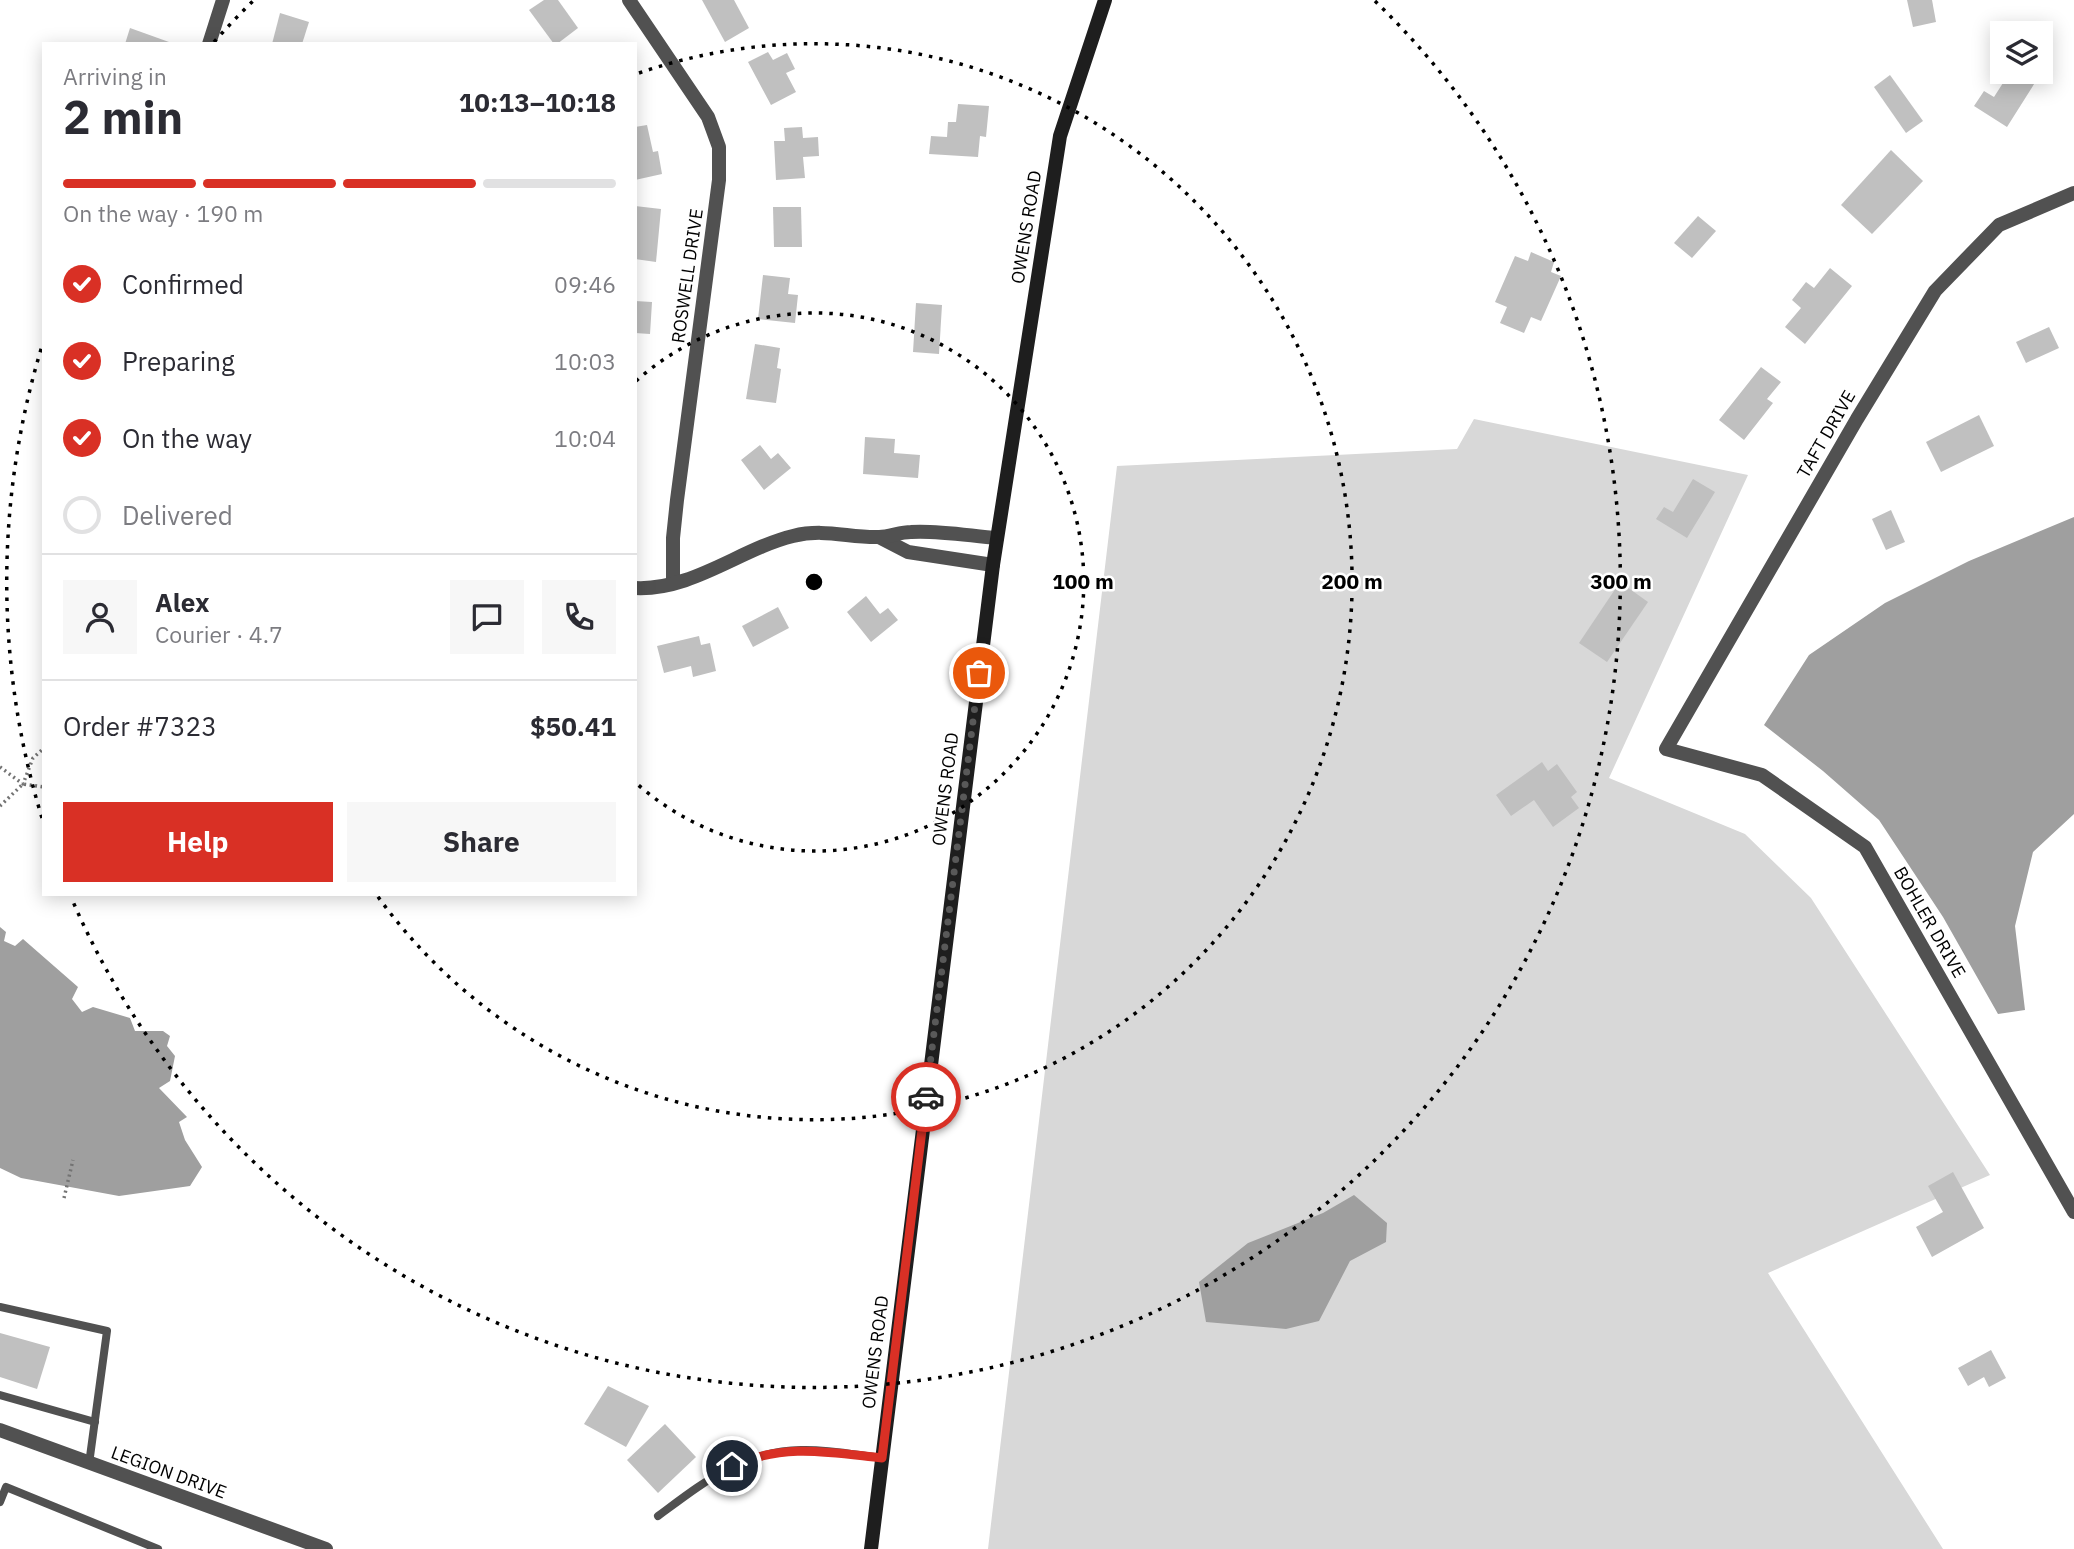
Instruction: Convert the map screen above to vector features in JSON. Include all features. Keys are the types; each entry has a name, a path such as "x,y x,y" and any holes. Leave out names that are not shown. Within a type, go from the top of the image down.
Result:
{"street":[{"path":"210,42 223,0"},
{"name":"ROSWELL DRIVE","path":"629,0 708,117 719,147 719,180 677,500 673,538 673,583"},
{"name":"OWENS ROAD","path":"871,1549 997,538 1060,136 1105,0"},
{"name":"TAFT DRIVE","path":"1666,749 1857,419 1935,291 1999,225 2074,193"},
{"path":"637,588 673,583 703,573 764,544 796,535 830,532 879,537 911,532 997,538"},
{"path":"879,537 908,552 993,565"},
{"name":"BOHLER DRIVE","path":"1666,749 1762,775 1865,848 2074,1212"},
{"name":"LEGION DRIVE","path":"0,1430 321,1548"}],"lane":[{"path":"0,1307 107,1331 89,1464"},
{"path":"0,1395 95,1422"},
{"path":"658,1516 707,1480 751,1457 803,1450 882,1458"},
{"path":"0,1502 6,1487 158,1549"}],"path":[{"path":"0,806 23,784 33,758 42,750"},
{"path":"0,766 23,784 42,787"},
{"path":"64,1198 73,1160"}],"shaded area":[{"path":"1474,419 1748,475 1609,778 1745,834 1811,898 1990,1175 1768,1273 1943,1549 988,1549 1117,466 1457,449"},
{"path":"2074,517 2074,814 2033,852 2015,926 2025,1010 1998,1014 1943,917 1879,820 1823,771 1764,725 1809,655 1885,603 1969,561"},
{"path":"0,927 6,932 4,941 15,946 23,939 78,987 72,999 82,1012 93,1007 130,1018 135,1031 163,1031 170,1036 167,1046 175,1056 170,1081 159,1088 187,1117 179,1122 185,1140 202,1167 190,1186 119,1196 21,1178 0,1168"},
{"path":"1354,1195 1387,1223 1386,1242 1350,1261 1319,1321 1286,1329 1206,1322 1199,1282 1248,1243 1323,1213"}],"building":[{"path":"544,0 558,0 578,28 560,42 553,42 529,10"},
{"path":"702,0 734,0 749,28 725,42"},
{"path":"1907,0 1932,0 1936,22 1913,27"},
{"path":"280,13 309,22 303,42 273,42"},
{"path":"130,28 169,42 126,42"},
{"path":"768,52 773,60 787,53 795,69 786,73 796,92 771,105 748,62"},
{"path":"1890,75 1923,121 1906,133 1874,87"},
{"path":"2002,84 2034,84 2007,127 1974,106 1984,91 1994,97"},
{"path":"958,104 989,106 986,137 980,136 978,157 929,154 931,136 947,137 948,122 956,122"},
{"path":"647,125 653,152 658,151 662,174 637,180 637,127"},
{"path":"802,127 803,138 818,137 819,156 803,157 805,178 776,180 774,141 785,141 784,128"},
{"path":"1891,150 1923,181 1872,234 1841,205"},
{"path":"637,206 661,209 656,262 637,259"},
{"path":"773,207 801,207 802,247 774,247"},
{"path":"1698,216 1716,231 1692,258 1674,243"},
{"path":"1531,252 1554,262 1551,272 1561,276 1541,321 1531,317 1524,333 1500,323 1507,307 1495,302 1515,256 1528,261"},
{"path":"1830,268 1852,286 1805,344 1785,327 1801,308 1792,300 1806,282 1814,288"},
{"path":"763,275 790,278 788,294 798,295 795,323 758,319"},
{"path":"637,301 652,302 650,334 637,333"},
{"path":"916,303 942,305 939,354 913,352"},
{"path":"2049,327 2059,348 2026,363 2016,342"},
{"path":"755,344 780,348 777,368 781,369 776,403 746,399"},
{"path":"1761,367 1781,382 1767,399 1773,403 1744,440 1719,420"},
{"path":"1979,415 1994,446 1941,472 1926,442"},
{"path":"865,437 895,439 894,453 920,455 918,478 863,474"},
{"path":"760,445 771,459 778,453 791,468 764,490 741,460"},
{"path":"1693,479 1715,492 1687,538 1656,519 1664,507 1673,512"},
{"path":"1891,510 1905,542 1886,550 1872,519"},
{"path":"1620,582 1648,602 1607,662 1579,643"},
{"path":"866,596 880,614 888,608 898,620 871,642 847,612"},
{"path":"778,607 789,628 753,647 742,626"},
{"path":"699,636 701,645 710,643 716,671 693,677 691,666 664,673 657,646"},
{"path":"1542,762 1548,771 1557,764 1577,792 1571,797 1579,808 1553,827 1534,800 1511,816 1496,795"},
{"path":"1953,1172 1984,1228 1932,1257 1916,1227 1943,1212 1928,1186"},
{"path":"0,1333 50,1347 37,1389 0,1377"},
{"path":"1991,1350 2006,1378 1989,1387 1984,1377 1968,1386 1958,1368"},
{"path":"608,1386 649,1406 626,1447 584,1424"},
{"path":"665,1424 696,1457 658,1493 627,1460"}],"way so far":[{"path":"926,1097 979,673"}],"route":[{"path":"732,1466 751,1457 803,1450 882,1458 926,1097"}]}
